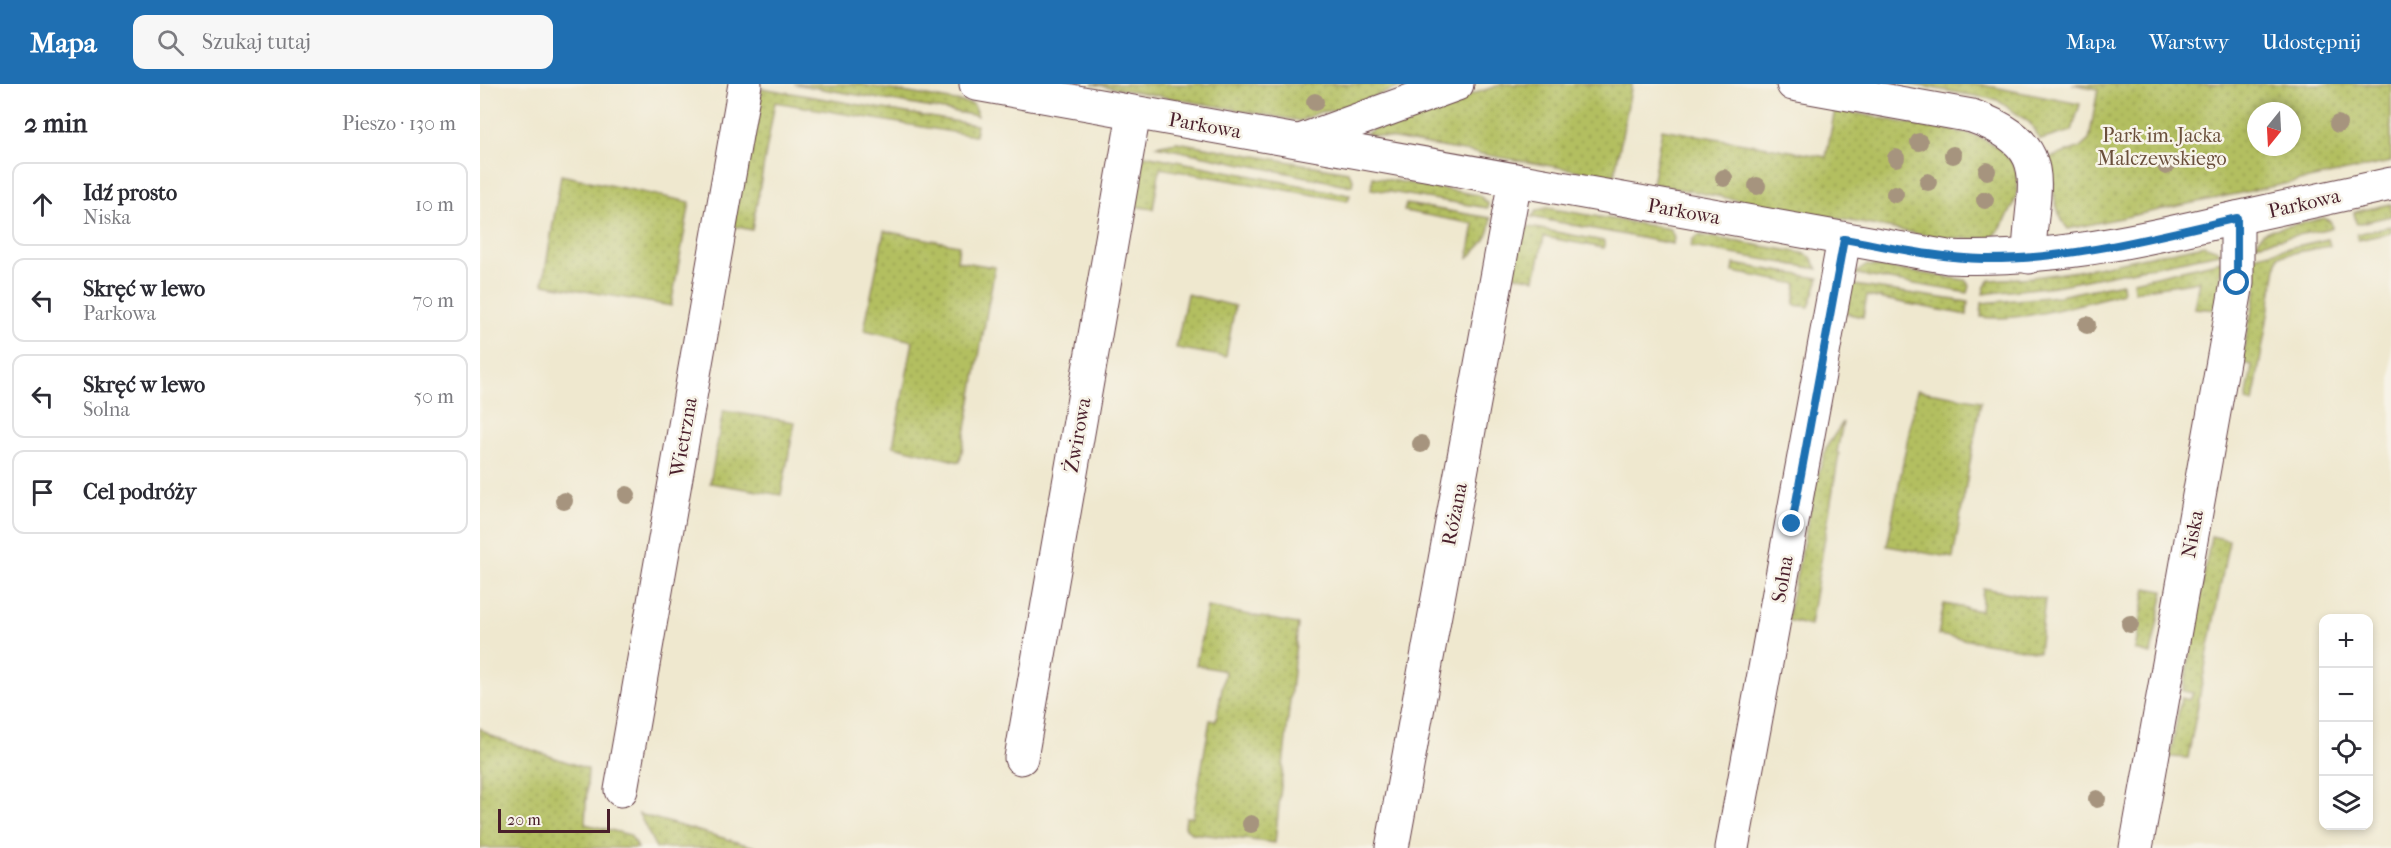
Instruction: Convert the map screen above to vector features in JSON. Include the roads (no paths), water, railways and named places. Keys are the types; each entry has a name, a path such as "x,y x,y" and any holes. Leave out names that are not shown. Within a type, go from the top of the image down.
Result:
{"street":[{"name":"Wietrzna","path":"621,790 746,84"},
{"name":"Parkowa","path":"976,84 1948,257 1986,259 2029,257 2119,243 2391,184"},
{"path":"1298,142 1457,84"},
{"path":"1793,84 1972,116 1995,124 2021,145 2031,159 2036,190 2030,226 2029,257"},
{"name":"Żwirowa","path":"1021,758 1134,113"},
{"name":"Różana","path":"1392,848 1515,180"},
{"name":"Niska","path":"2136,848 2237,283 2237,218"},
{"name":"Solna","path":"1732,848 1844,239"}],"park label":[{"name":"Park im. Jacka Malczewskiego","path":"2162,146"}]}
